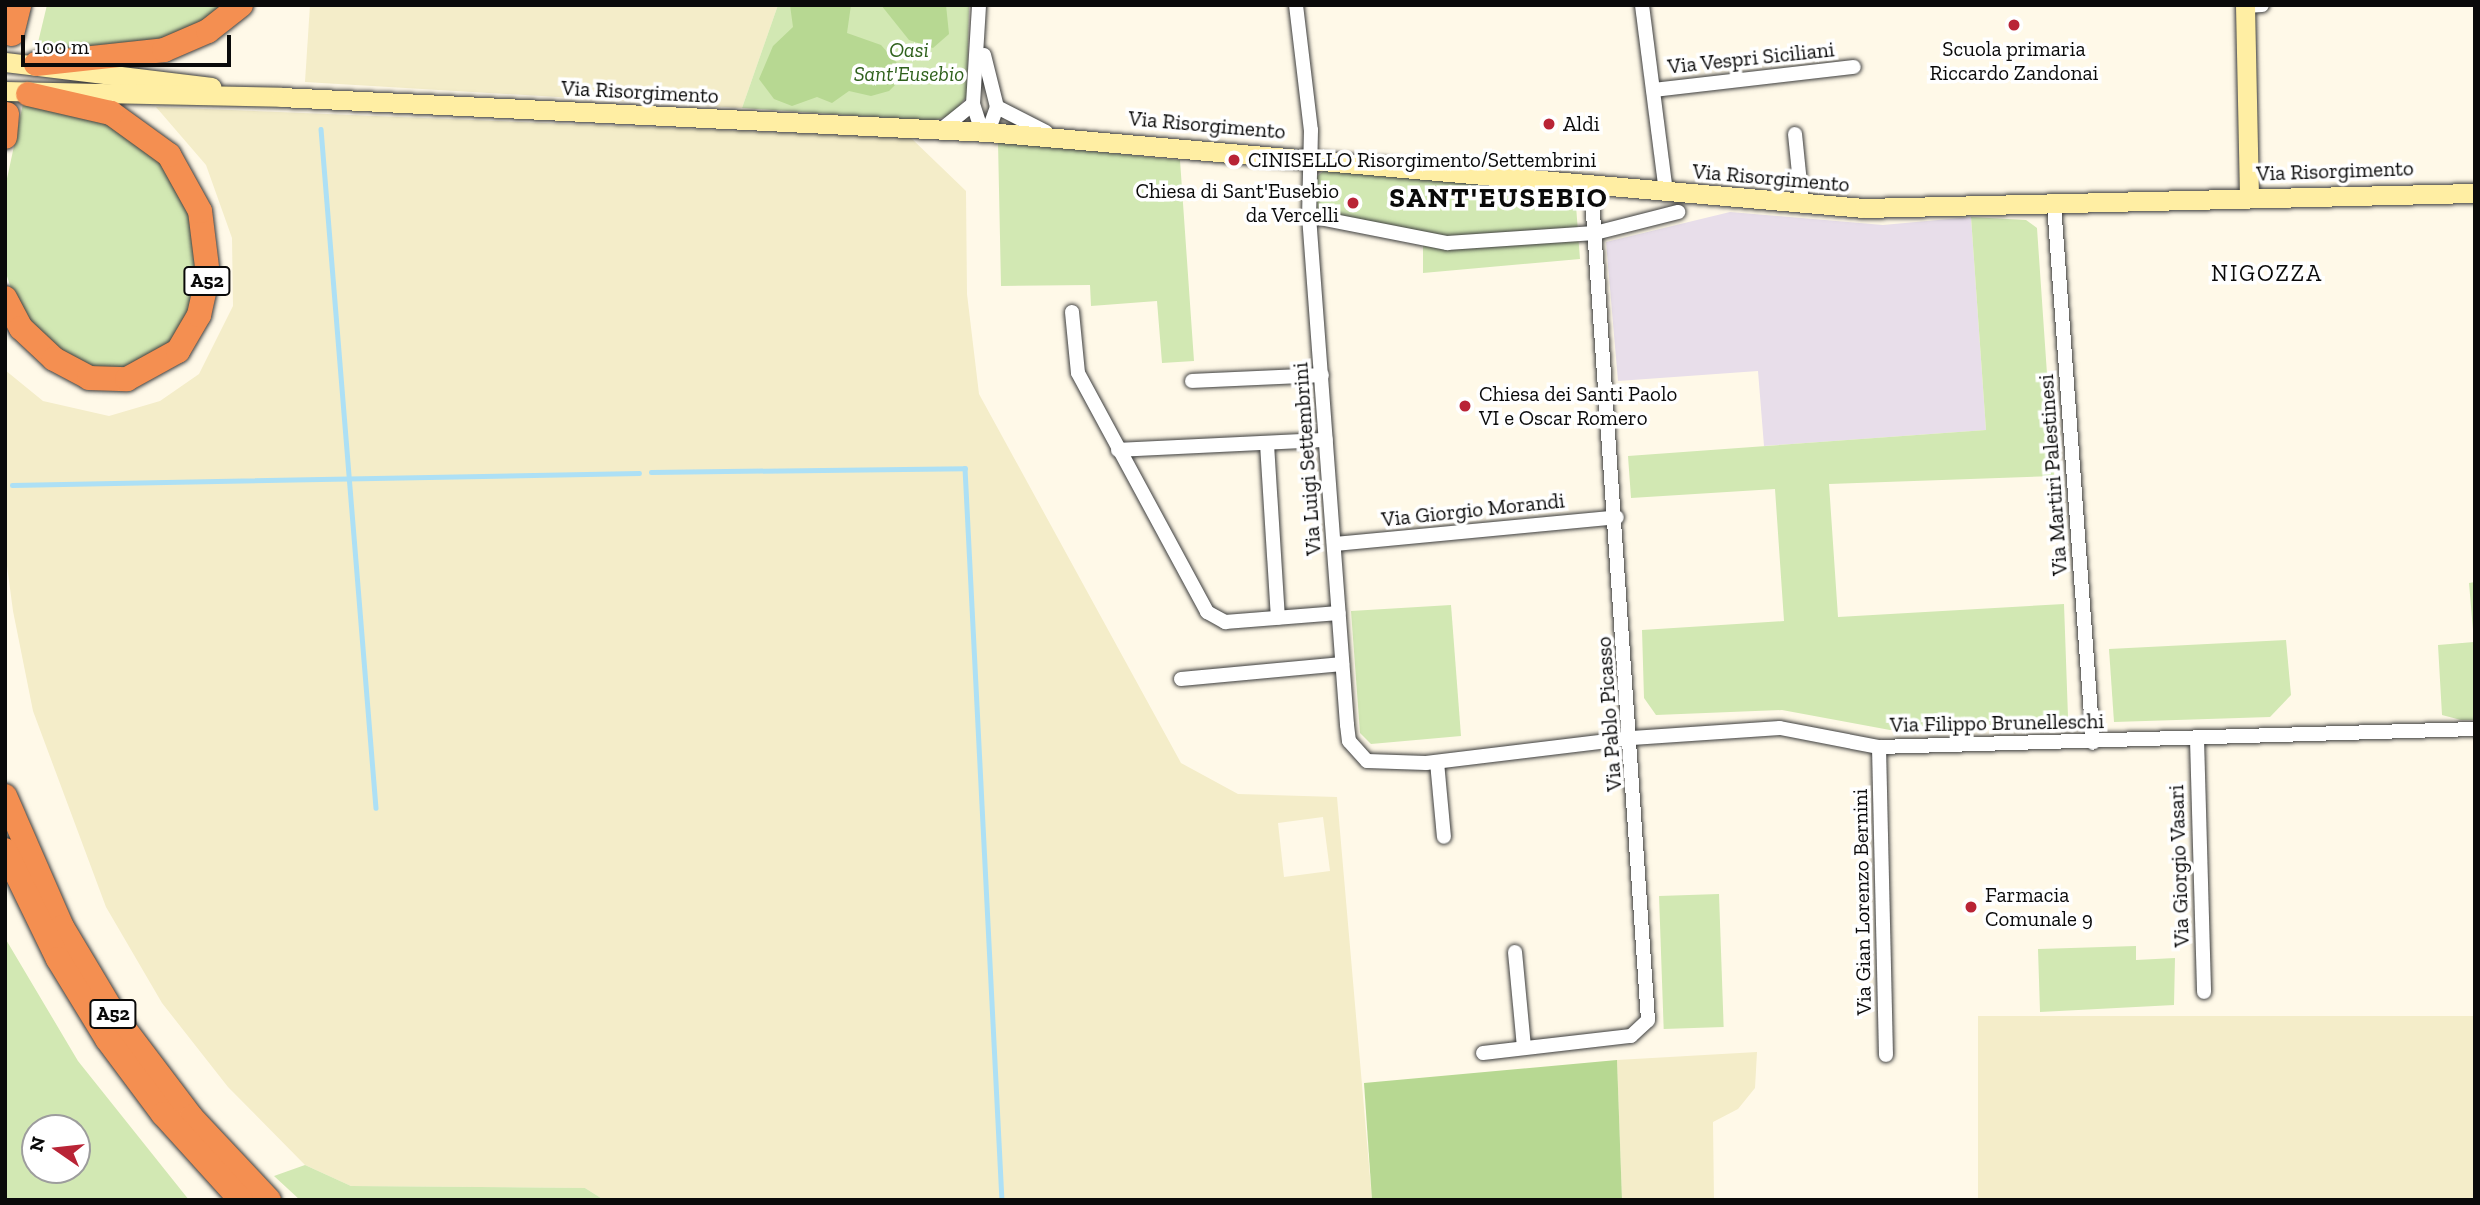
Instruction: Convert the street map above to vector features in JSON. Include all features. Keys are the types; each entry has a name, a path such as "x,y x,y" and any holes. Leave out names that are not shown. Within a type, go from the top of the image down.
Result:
{"highway":[{"path":"12,34 19,5"},
{"path":"36,64 164,50 208,32 242,5"},
{"name":"A52","path":"5,298 21,328 54,359 89,378 127,379 178,351 199,315 208,275 200,211 169,155 111,113 11,109"},
{"name":"A52","path":"5,796 62,927 117,1019 195,1123 269,1200"},
{"name":"A52","path":"5,850 53,950 107,1040 163,1114 241,1200"}],"street":[{"path":"979,5 981,47 973,104 985,132"},
{"name":"Via Luigi Settembrini","path":"1296,5 1309,156 1309,215 1342,664 1349,741 1359,755"},
{"path":"1642,5 1666,192"},
{"path":"2249,197 2245,6 2262,5"},
{"path":"981,47 997,107 985,132"},
{"name":"Via Risorgimento","path":"5,62 281,97 1061,137 1309,156 1666,192 1898,209 2249,197 2471,194"},
{"name":"Via Vespri Siciliani","path":"1654,90 1854,67"},
{"name":"Via Risorgimento","path":"11,109 281,97"},
{"path":"942,129 973,104"},
{"path":"997,107 1061,137"},
{"path":"1796,134 1802,203"},
{"name":"Via Pablo Picasso","path":"1483,1053 1631,1037 1648,1020 1617,517 1591,184"},
{"name":"Via Martiri Palestinesi","path":"2054,204 2093,743"},
{"path":"1309,215 1447,243 1595,233 1678,212"},
{"path":"1072,312 1075,365 1118,450 1213,619 1339,613"},
{"path":"1192,381 1322,375"},
{"path":"1118,450 1326,440"},
{"path":"1267,444 1278,618"},
{"name":"Via Giorgio Morandi","path":"1334,544 1617,517"},
{"path":"1181,679 1342,664"},
{"name":"Via Filippo Brunelleschi","path":"1359,755 1386,766 1632,738 1780,728 1880,747 2093,743 2475,729"},
{"name":"Via Giorgio Vasari","path":"2197,739 2204,992"},
{"name":"Via Gian Lorenzo Bernini","path":"1880,747 1886,1055"},
{"path":"1437,762 1444,837"},
{"path":"1515,952 1524,1047"}],"shaded area":[{"path":"310,5 778,5 742,108 305,82"},
{"path":"156,107 911,138 966,191 967,294 979,394 1181,763 1238,794 1337,797 1372,1200 604,1200 585,1188 351,1186 305,1165 228,1087 162,1003 106,907 33,711 13,611 5,551 5,370 43,401 109,416 160,401 199,374 233,306 232,238 206,165","holes":["1323,817 1330,871 1284,877 1278,823"]},
{"path":"1730,212 1883,225 1971,217 1986,430 1764,446 1758,371 1618,381 1606,242"},
{"path":"1978,1016 2475,1016 2475,1200 1978,1200"},
{"path":"1757,1052 1755,1088 1738,1109 1713,1122 1714,1200 1622,1200 1617,1060"}],"green space":[{"path":"47,5 233,5 167,42 35,55"},
{"name":"Oasi Sant'Eusebio","path":"778,5 969,5 967,96 952,115 932,121 742,108"},
{"path":"790,5 851,5 847,33 881,45 897,63 899,81 889,91 871,96 849,91 832,103 817,97 792,106 774,99 759,79 773,46 793,27"},
{"path":"881,5 946,5 949,34 933,48 909,40"},
{"path":"23,104 101,117 141,138 186,190 199,294 176,342 125,373 74,364 17,307 5,270 5,188"},
{"path":"998,142 1180,160 1194,361 1162,363 1157,301 1091,306 1090,285 1001,286"},
{"path":"1326,169 1575,192 1580,259 1423,273 1423,236 1318,213 1315,178"},
{"path":"1971,217 2026,220 2037,228 2054,476 1829,484 1838,617 2064,604 2068,717 2058,726 1890,730 1782,710 1656,715 1644,698 1642,630 1784,621 1775,489 1631,498 1628,456 1986,430"},
{"path":"2475,582 2475,720 2461,720 2442,715 2438,645 2474,642 2469,583"},
{"path":"1451,605 1461,736 1371,744 1360,733 1351,611"},
{"path":"2286,640 2291,695 2270,717 2114,722 2109,649"},
{"path":"1719,894 1724,1027 1664,1029 1659,896"},
{"path":"5,938 78,1061 189,1200 5,1200"},
{"path":"2136,946 2136,960 2175,958 2174,1005 2040,1012 2038,949"},
{"path":"1617,1060 1622,1200 1372,1200 1364,1083"},
{"path":"305,1165 351,1186 585,1188 604,1200 300,1200 274,1176"}],"waterway":[{"path":"321,129 376,808"},
{"path":"651,472 965,468 1002,1200"},
{"path":"12,485 639,473"}],"place":[{"name":"Scuola primaria Riccardo Zandonai","path":"2014,25"},
{"name":"Aldi","path":"1549,124"},
{"name":"CINISELLO Risorgimento/Settembrini","path":"1234,160"},
{"name":"Chiesa di Sant'Eusebio da Vercelli","path":"1353,203"},
{"name":"Chiesa dei Santi Paolo VI e Oscar Romero","path":"1465,406"},
{"name":"Farmacia Comunale 9","path":"1971,907"}],"district":[{"name":"SANT'EUSEBIO","path":"1499,198"},
{"name":"NIGOZZA","path":"2267,273"}]}
